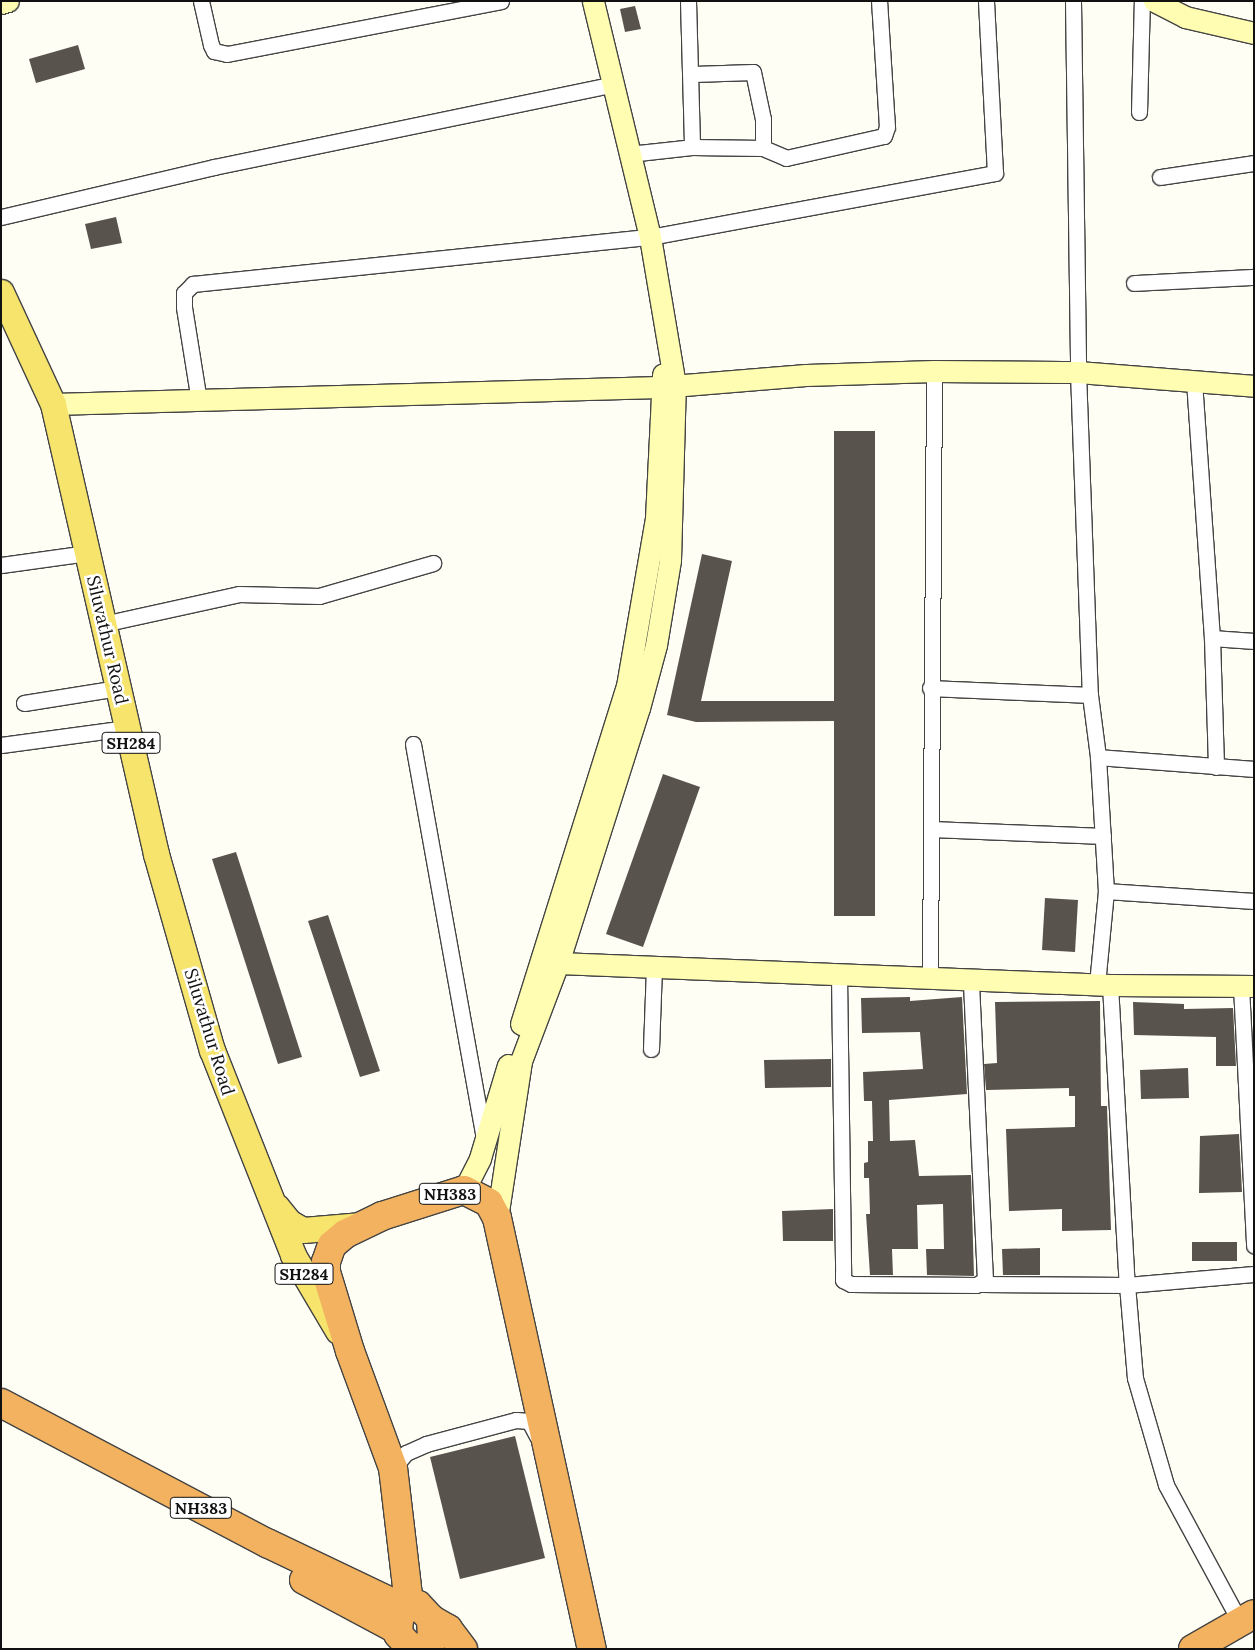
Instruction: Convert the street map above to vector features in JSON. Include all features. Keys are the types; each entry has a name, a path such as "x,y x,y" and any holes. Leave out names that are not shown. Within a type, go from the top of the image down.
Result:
{"highway":[{"name":"NH383","path":"415,1631 403,1554 393,1468 350,1351 326,1272 326,1262 332,1245 367,1224 464,1190 489,1203 497,1218 592,1649"},
{"name":"NH383","path":"1,1403 348,1581 415,1631"},
{"name":"NH383","path":"1,1424 415,1631"},
{"path":"348,1581 380,1581 403,1554"},
{"path":"1192,1649 1250,1617"},
{"path":"415,1631 448,1629 463,1649"}],"main road":[{"name":"Siluvathur Road","path":"1,292 7,319 53,404 156,854 212,1050 293,1255 350,1351"},
{"name":"Siluvathur Road","path":"267,1192 288,1222 303,1230 367,1224"}],"street":[{"path":"1,3 8,1"},
{"path":"201,1 211,45 214,51 227,54 501,1"},
{"path":"497,1218 521,1061 558,962 616,752 656,518 668,386 669,362 650,237 611,85 593,1"},
{"path":"688,1 693,74 692,147"},
{"path":"629,154 692,147 763,148 786,158 878,138 887,132 879,1"},
{"path":"198,401 184,307 184,293 193,284 650,237 995,173 986,1"},
{"path":"1073,1 1078,372 1090,695 1098,757 1106,891 1104,985 1135,1378 1166,1485 1250,1617"},
{"path":"1139,112 1142,1"},
{"path":"1154,1 1186,17 1254,33"},
{"path":"693,74 752,72 763,119 763,148"},
{"path":"1,217 214,167 611,85"},
{"path":"1160,177 1254,163"},
{"path":"1134,284 1254,277"},
{"path":"930,978 932,829 930,688 934,371"},
{"path":"53,404 668,386 806,375 934,371 1078,372 1254,386"},
{"path":"1194,381 1212,638 1216,767"},
{"path":"2,564 87,553"},
{"path":"103,624 238,594 319,596 433,563"},
{"path":"1212,638 1254,641"},
{"path":"24,703 118,688"},
{"path":"930,688 1090,695"},
{"path":"1,745 127,728"},
{"path":"413,744 484,1144"},
{"path":"464,1190 484,1144 616,752"},
{"path":"1098,757 1254,770"},
{"path":"932,829 1103,836"},
{"path":"1106,891 1254,901"},
{"path":"558,962 1104,985 1247,986 1254,1246"},
{"path":"651,1049 654,967"},
{"path":"839,975 843,1280 850,1284 1127,1285 1254,1274"},
{"path":"971,980 986,1274 981,1284"},
{"path":"393,1468 406,1453 426,1444 516,1420 529,1421 537,1434 553,1499 565,1526"}],"building":[{"path":"635,6 641,29 625,32 620,9"},
{"path":"78,45 85,69 36,83 29,59"},
{"path":"116,217 122,243 91,249 85,224"},
{"path":"834,431 875,431 875,916 834,916 834,721 696,722 667,715 702,554 732,561 701,701 834,701"},
{"path":"663,774 700,787 643,947 606,934"},
{"path":"236,852 302,1057 278,1064 212,859"},
{"path":"1045,898 1078,900 1075,952 1042,950"},
{"path":"328,915 380,1071 360,1077 308,921"},
{"path":"910,997 910,1001 962,997 967,1094 889,1100 890,1141 915,1140 919,1176 971,1175 974,1276 927,1275 926,1249 944,1249 943,1204 917,1205 918,1249 892,1249 893,1275 870,1275 866,1214 870,1214 869,1178 864,1178 864,1163 868,1162 868,1141 873,1141 872,1101 864,1101 863,1072 923,1069 920,1032 862,1033 861,998"},
{"path":"1100,1001 1101,1106 1107,1106 1111,1230 1062,1231 1062,1209 1009,1211 1006,1129 1075,1127 1075,1096 1069,1096 1069,1088 986,1090 984,1064 997,1063 995,1002"},
{"path":"1133,1002 1184,1004 1184,1009 1233,1008 1236,1066 1216,1066 1216,1037 1134,1035"},
{"path":"831,1059 831,1087 765,1088 764,1060"},
{"path":"1188,1068 1189,1098 1141,1099 1140,1070"},
{"path":"1239,1134 1242,1192 1199,1193 1200,1136"},
{"path":"833,1209 833,1241 783,1241 782,1211"},
{"path":"1192,1242 1237,1242 1237,1261 1192,1261"},
{"path":"1040,1248 1040,1275 1003,1275 1002,1249"},
{"path":"515,1436 545,1558 460,1579 430,1457"}]}
